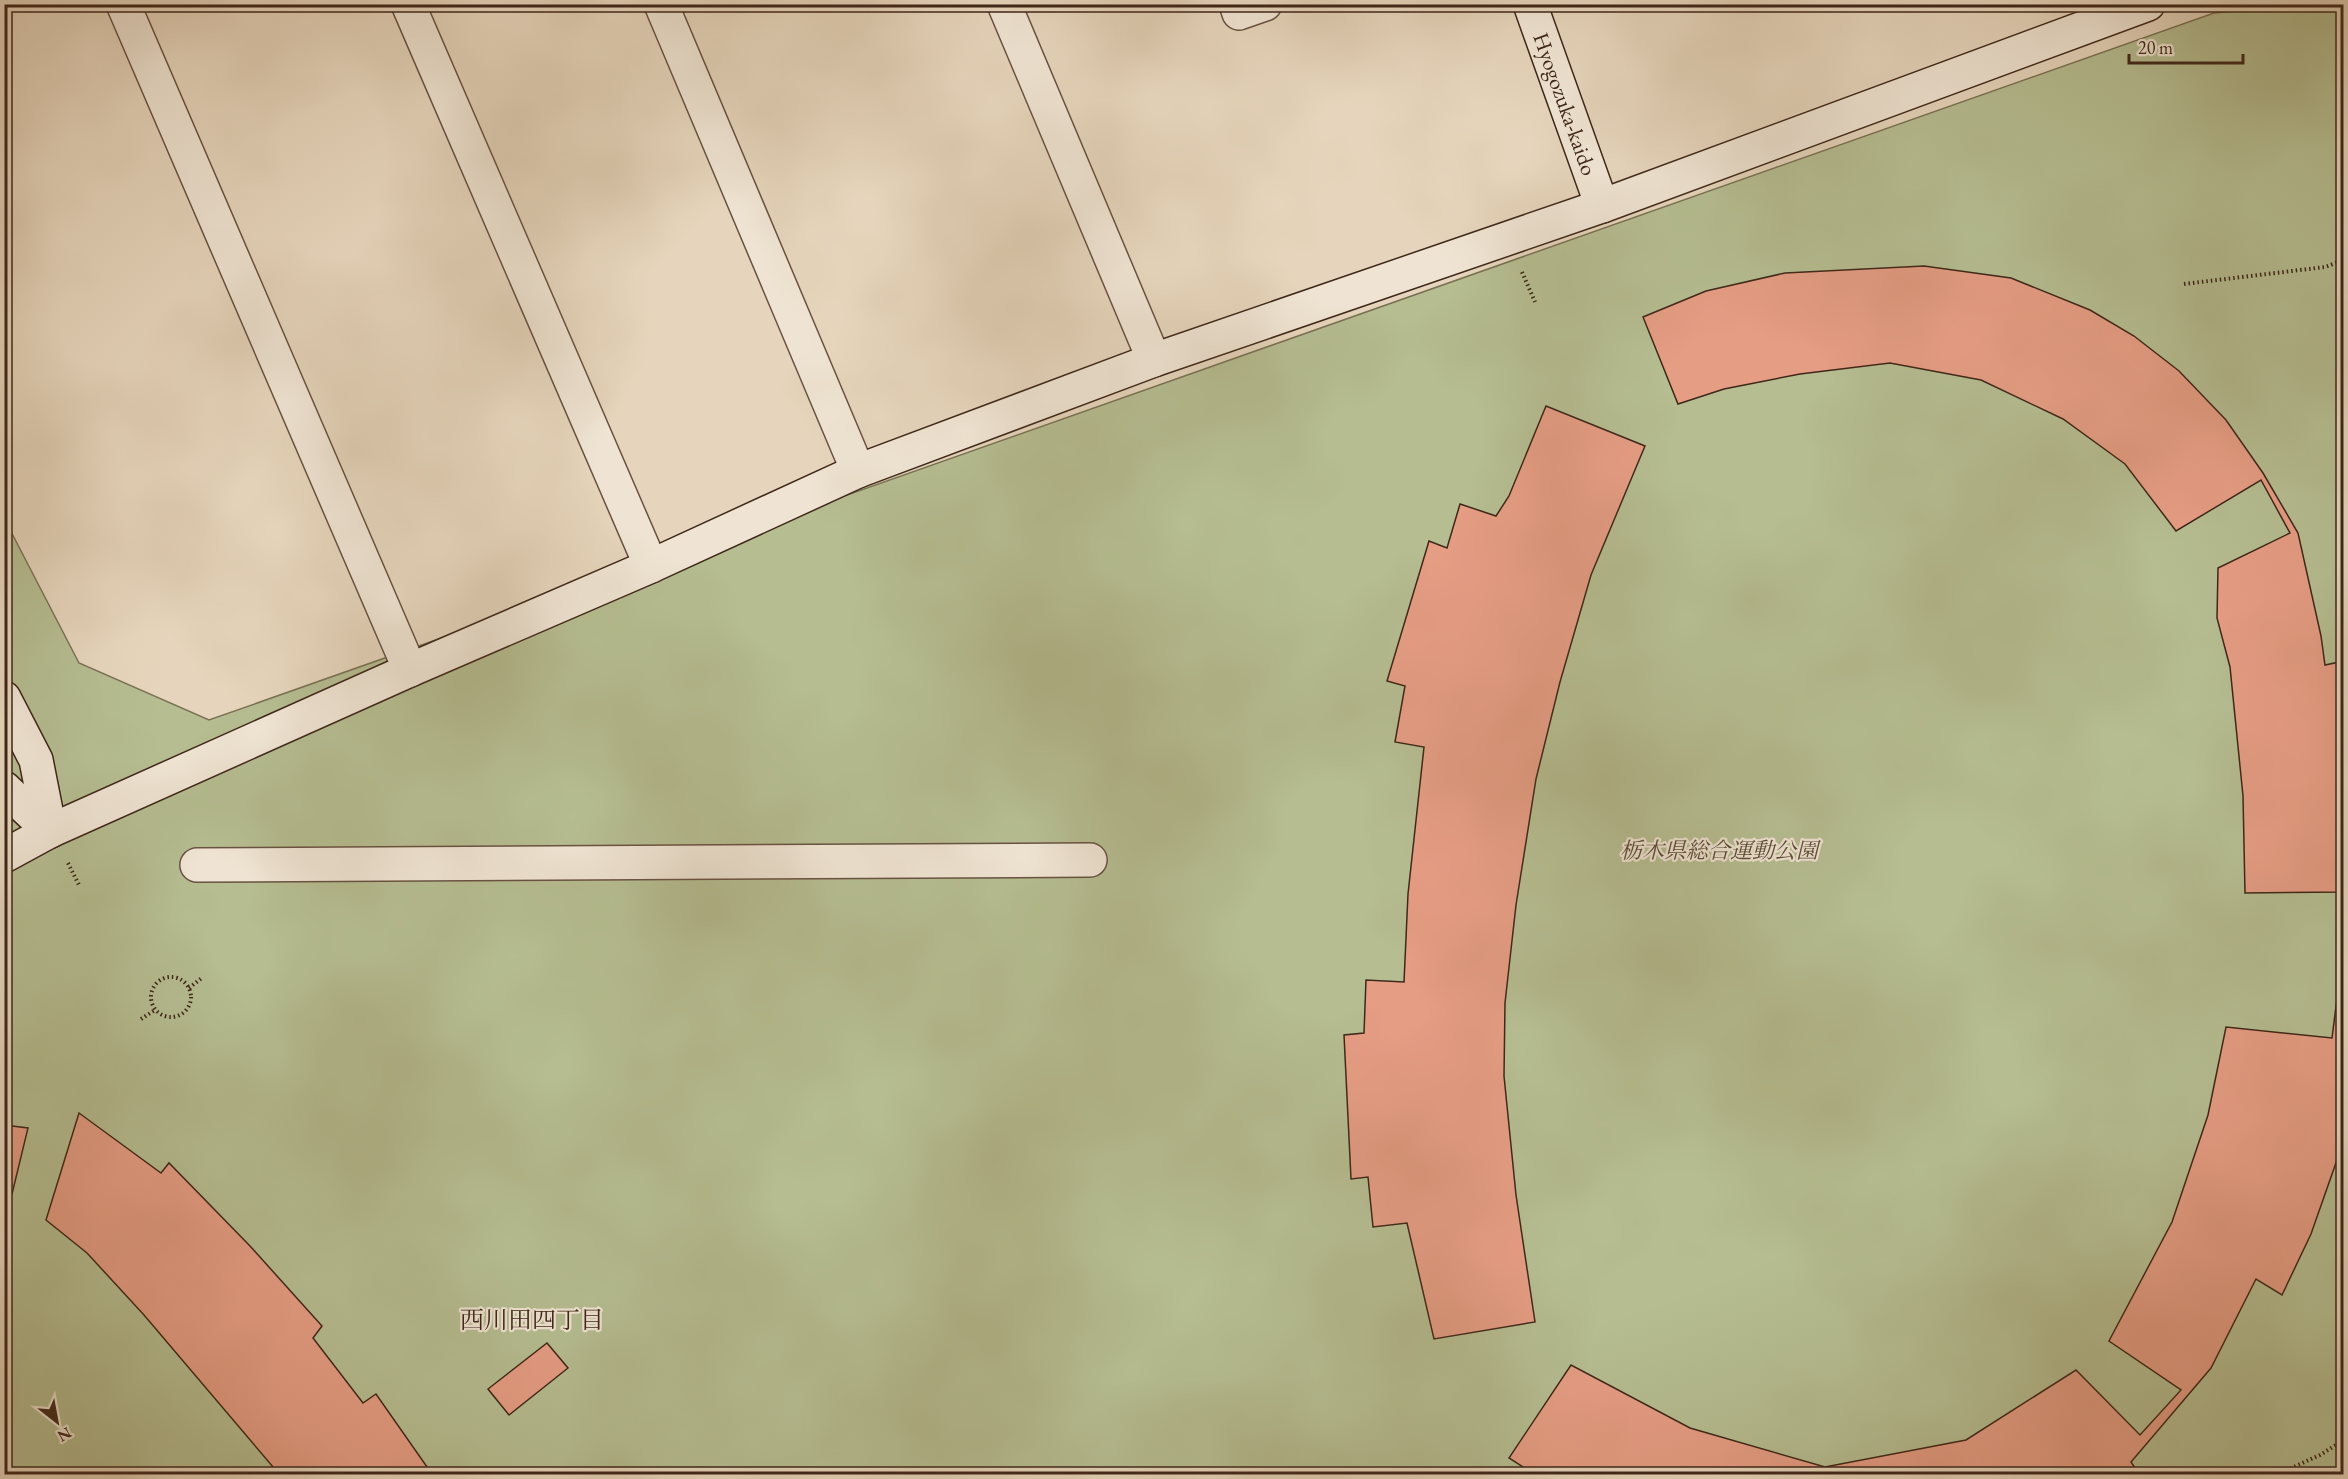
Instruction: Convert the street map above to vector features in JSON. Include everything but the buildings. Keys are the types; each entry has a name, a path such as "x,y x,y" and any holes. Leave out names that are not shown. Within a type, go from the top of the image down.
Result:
{"street":[{"path":"123,4 410,670"},
{"path":"408,4 651,566"},
{"path":"661,4 858,471"},
{"path":"1004,4 1154,360"},
{"path":"1236,4 1239,13 1265,4"},
{"name":"Hyogozuka-kaido","path":"1530,4 1602,206"},
{"path":"4,856 50,831 410,670 651,566 858,471 1154,360 1602,206 2148,4"},
{"path":"4,698 36,760 50,831"},
{"path":"4,788 50,831"},
{"path":"197,865 1090,860"}],"path":[{"path":"2338,4 2343,13"},
{"path":"2184,284 2325,267 2343,260"},
{"path":"189,988 203,977"},
{"path":"161,978 179,978 189,988 190,1004 180,1016 166,1017 155,1010 150,997 151,991 161,978"},
{"path":"141,1019 155,1010"},
{"path":"2278,1474 2320,1455 2343,1440"}],"green space":[{"name":"栃木県総合運動公園","path":"2301,5 2343,5 2343,1474 5,1474 5,520 79,663 209,720 2214,13"}],"district":[{"name":"西川田四丁目","path":"532,1319"}]}
